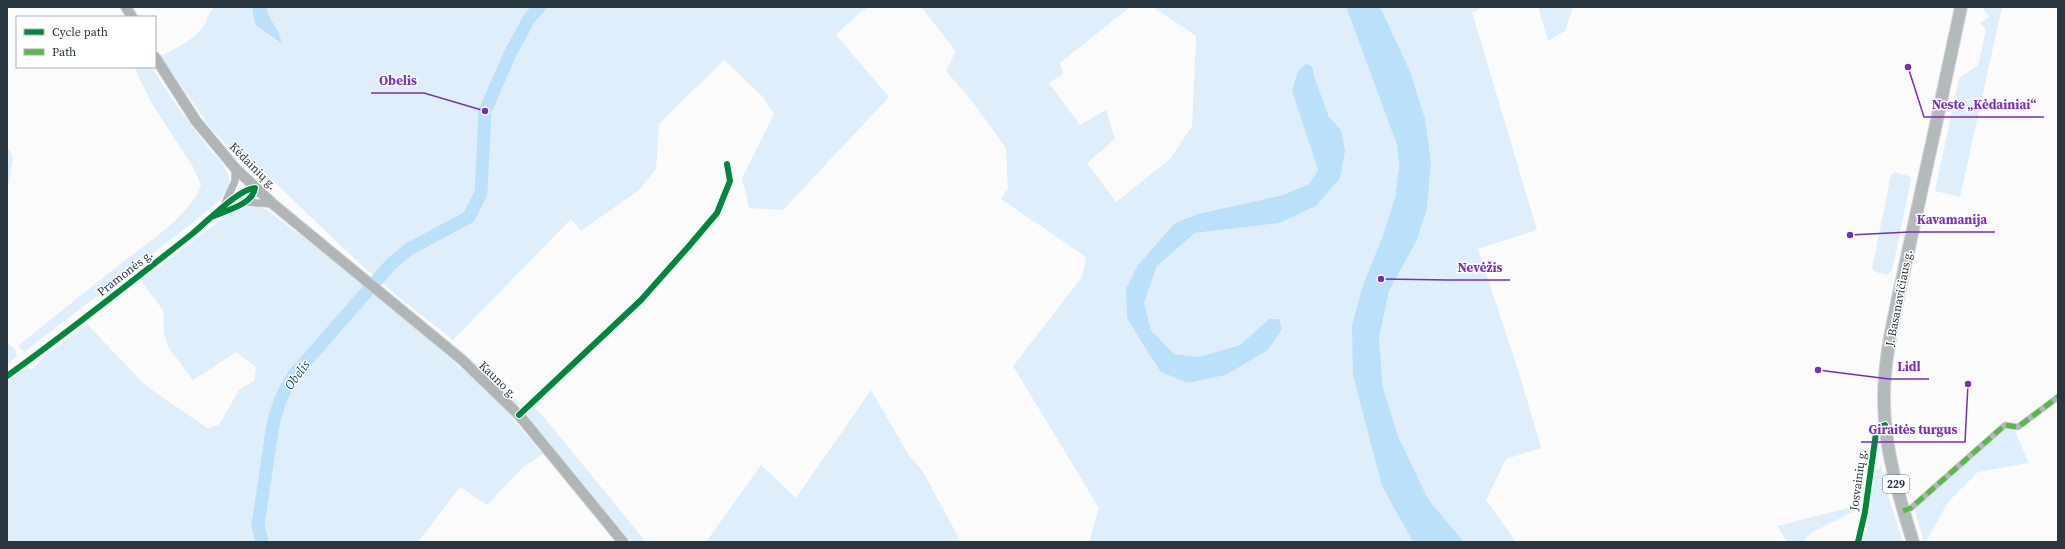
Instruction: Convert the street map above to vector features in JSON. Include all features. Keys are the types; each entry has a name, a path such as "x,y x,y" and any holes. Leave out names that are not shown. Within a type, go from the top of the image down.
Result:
{"main road":[{"path":"126,7 131,16"},
{"name":"J. Basanavičiaus g.","path":"1913,542 1894,475 1886,425 1884,389 1890,343 1961,7"},
{"name":"Kėdainių g.","path":"156,59 196,121 235,168 273,204 356,271"},
{"name":"Kauno g.","path":"356,271 391,302 461,359 519,415 623,542"}],"street":[{"path":"519,415 641,300 689,246 717,212 730,181 727,164"},
{"path":"221,210 230,195 235,181 235,168"},
{"path":"214,216 245,202 251,197 255,188"},
{"name":"Pramonės g.","path":"7,376 244,192 255,188"},
{"path":"245,202 273,204"},
{"path":"1903,511 1911,508 2004,425 2018,427 2058,397"},
{"name":"Josvainių g.","path":"1858,542 1865,512 1876,433 1879,427 1886,425"}],"shaded area":[{"path":"215,7 252,7 255,25 280,43 266,7 869,7 859,13 836,35 889,97 783,210 749,208 742,178 774,114 762,96 724,60 659,124 656,169 639,190 581,231 571,219 453,340 397,296 361,265 263,171 256,175 211,129 161,56 183,44 198,33 204,25 210,12"},
{"path":"921,7 1130,7 1060,63 1063,74 1049,83 1080,125 1106,110 1115,139 1087,163 1116,202 1170,159 1192,126 1196,36 1153,7 1346,7 1397,145 1399,166 1395,198 1382,238 1363,285 1352,325 1382,486 1413,542 1089,542 1099,508 1013,366 1082,277 1086,257 1001,199 1008,189 1006,148 972,101 946,71 956,51","holes":["1313,66 1314,76 1329,117 1341,130 1316,206 1279,222 1195,233 1157,266 1144,304 1151,330 1174,354 1199,357 1240,345 1269,320 1282,329 1268,350 1226,375 1188,383 1162,372 1127,318 1175,223 1198,214 1283,195 1309,184 1318,170 1292,91"]},
{"path":"1380,7 1484,7 1472,12 1537,230 1478,249 1520,376 1541,448 1506,459 1486,500 1516,542 1464,542 1428,499 1398,436 1383,388 1379,338 1389,291 1417,240 1427,209 1431,163 1410,71"},
{"path":"1538,7 1573,7 1565,31 1548,41"},
{"path":"1982,7 2002,7 1960,197 1935,191 1959,78 1978,65 1986,30 1980,23 1989,17"},
{"path":"134,68 153,68 184,115 226,169 229,178 227,190 215,205 200,217 24,352 18,346 164,231 187,209 195,197 201,185 193,167 151,102"},
{"path":"7,147 13,157 7,195"},
{"path":"1894,172 1909,176 1911,180 1892,271 1887,275 1875,272 1872,268 1891,175"},
{"path":"255,206 267,210 353,275 491,394 543,454 524,466 487,505 460,487 418,542 7,542 7,382 27,368 33,369 42,358 87,324 145,385 207,428 219,425 239,390 254,381 256,367 236,352 193,380 168,347 164,333 163,310 141,281 228,214 245,207"},
{"path":"7,343 15,349 17,356 7,365"},
{"path":"450,343 477,364 526,409 514,403"},
{"path":"871,390 910,457 922,470 961,542 706,542 761,465 796,498"},
{"path":"531,404 548,422 646,542 631,542 536,427 528,416 526,409"},
{"path":"2004,427 2014,429 2029,463 1978,472 1948,502 1926,542 1924,542 1915,511 1916,505"},
{"path":"1880,462 1890,502 1903,542 1862,542 1867,529 1876,470 1879,469"},
{"path":"1860,505 1859,509 1811,533 1802,542 1787,542 1777,526"}],"water":[{"path":"252,7 266,7 269,17 281,39 281,43 255,25"},
{"path":"1346,7 1380,7 1410,71 1425,119 1431,163 1427,209 1417,240 1389,291 1379,338 1383,388 1398,436 1428,499 1464,542 1413,542 1382,486 1353,375 1352,325 1363,285 1382,238 1395,198 1399,166 1397,145"},
{"path":"1306,64 1313,67 1314,76 1329,117 1341,130 1345,151 1340,178 1316,206 1279,223 1195,233 1157,266 1144,303 1151,330 1174,354 1199,357 1240,345 1269,319 1279,319 1282,329 1268,350 1226,375 1188,383 1161,372 1127,318 1126,289 1138,265 1175,223 1198,214 1283,195 1309,184 1318,170 1292,91 1298,71"}],"waterway":[{"name":"Obelis","path":"262,542 258,525 273,424 277,409 286,389 293,376 391,264 409,249 469,217 481,193 485,111 510,54 529,19 539,7"}],"marked path":[{"path":"1903,511 1911,508 2005,425 2018,427 2058,397"}],"cycle path":[{"path":"519,415 641,300 717,213 730,181 727,164"},
{"path":"7,376 54,342 192,234 232,200 240,194 255,188 253,194 245,202 214,216"},
{"path":"1858,542 1865,512 1876,433 1879,427 1885,425"}],"place":[{"name":"Neste „Kėdainiai“","path":"1908,67"},
{"name":"Obelis","path":"485,111"},
{"name":"Kavamanija","path":"1850,235"},
{"name":"Nevėžis","path":"1381,279"},
{"name":"Lidl","path":"1818,370"},
{"name":"Giraitės turgus","path":"1968,384"}]}
